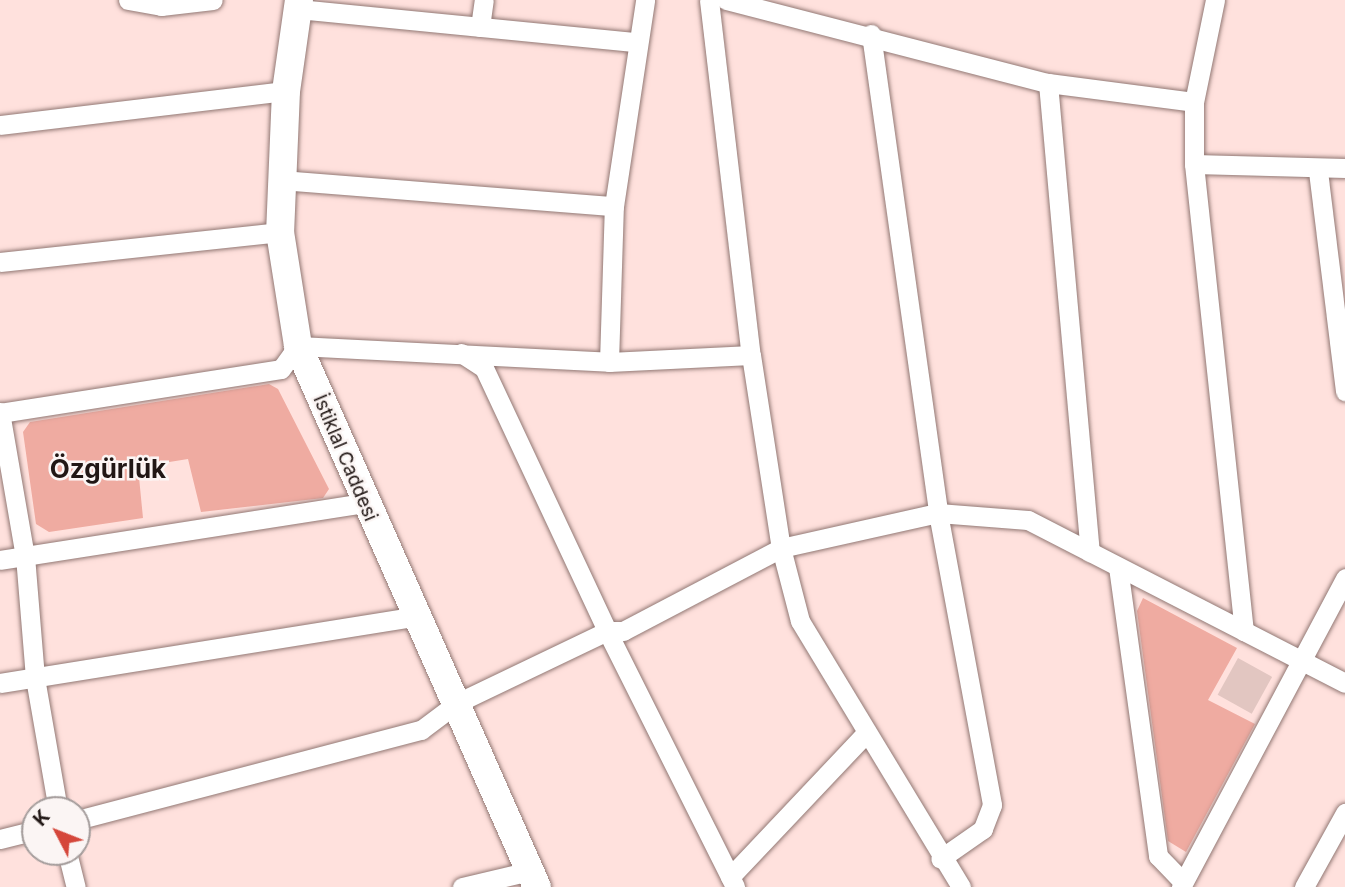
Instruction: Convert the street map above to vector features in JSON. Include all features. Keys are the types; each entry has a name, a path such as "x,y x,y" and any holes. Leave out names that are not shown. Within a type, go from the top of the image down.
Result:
{"street":[{"path":"128,0 162,6 213,0"},
{"path":"480,27 484,0"},
{"path":"609,362 614,206 636,42 645,0"},
{"path":"709,0 751,355 780,548 800,621 940,859 961,887"},
{"path":"726,0 871,34 1048,83 1194,102"},
{"path":"1215,0 1194,102 1194,164 1244,631"},
{"path":"299,5 480,27 636,42"},
{"name":"İstiklal Caddesi","path":"299,5 286,91 280,232 298,346 363,503 417,615 534,879"},
{"path":"871,34 938,513 992,805 983,829 940,859"},
{"path":"1048,83 1090,552"},
{"path":"0,125 286,91"},
{"path":"1194,164 1318,171 1345,168"},
{"path":"1318,171 1345,391"},
{"path":"281,180 614,206"},
{"path":"0,262 280,232"},
{"path":"56,796 35,678 25,556 0,413 281,369 298,346 460,352 609,362 751,355"},
{"path":"460,352 484,368 607,631 733,882 866,733"},
{"path":"0,560 363,503"},
{"path":"91,816 421,730 457,703 607,631 623,631 780,548 938,513 1028,520 1345,683"},
{"path":"1118,567 1158,856 1182,885 1303,662 1345,578"},
{"path":"0,683 417,615"},
{"path":"1304,887 1345,813"},
{"path":"0,839 21,834"},
{"path":"71,866 76,887"},
{"path":"462,887 534,879"}],"shaded area":[{"path":"269,384 278,389 329,489 323,498 201,512 188,459 138,467 143,518 49,532 36,524 23,432 30,422"},
{"path":"1143,598 1237,648 1208,700 1255,724 1186,852 1168,841 1137,611"}],"building":[{"path":"1238,658 1272,677 1252,714 1218,695"}],"district":[{"name":"Özgürlük","path":"108,469"}]}
